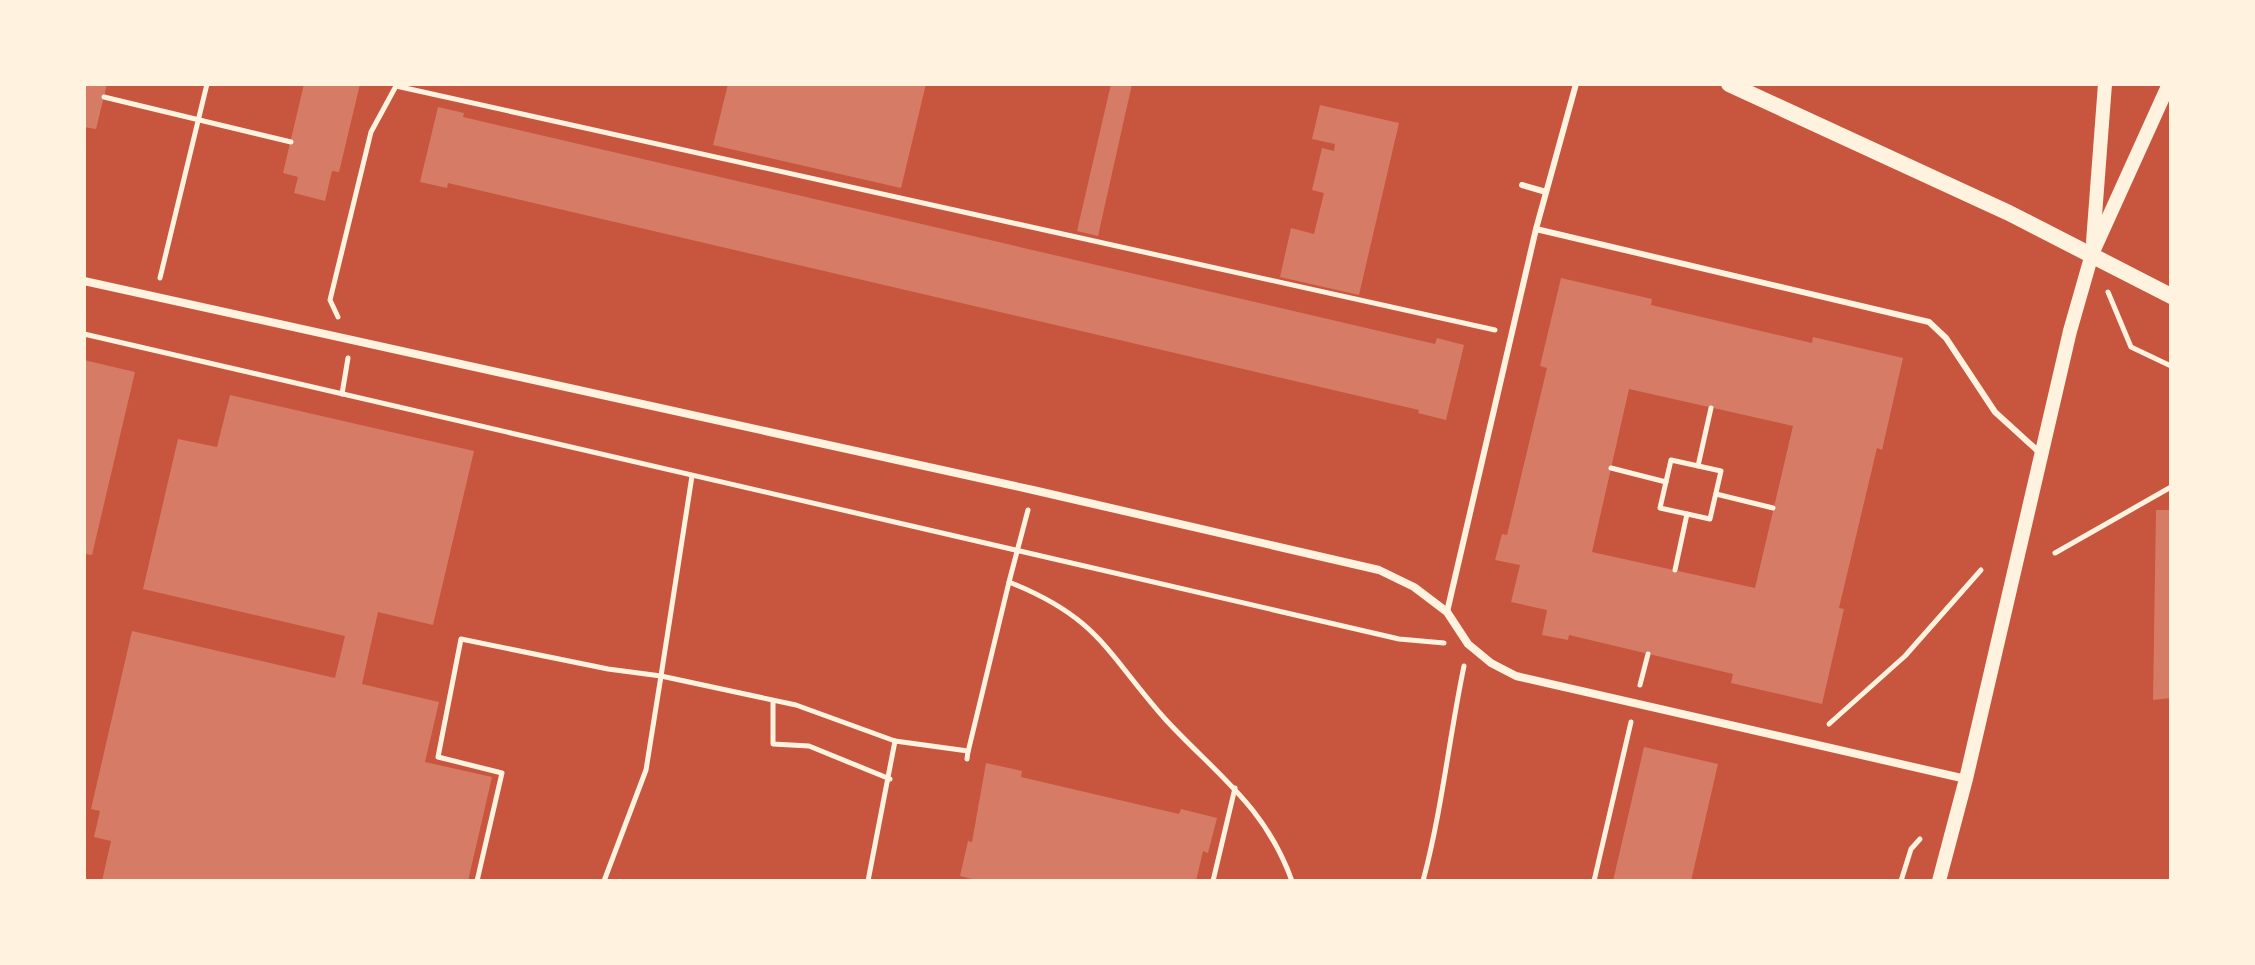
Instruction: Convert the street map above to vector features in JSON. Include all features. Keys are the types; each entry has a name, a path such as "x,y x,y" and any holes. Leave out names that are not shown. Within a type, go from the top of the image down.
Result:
{"main road":[{"path":"1729,84 2092,254 2171,296"}],"street":[{"path":"1939,881 2092,254 2105,84"},
{"path":"2092,254 2166,102 2169,84"},
{"path":"84,281 1033,490 1379,570 1414,587 1447,612 1468,644 1491,663 1516,676 1966,779"}],"lane":[{"path":"1447,612 1536,229 1576,84"},
{"path":"1522,185 1546,192"},
{"path":"1536,229 1929,322 1946,338 1995,412 2042,455"}],"path":[{"path":"156,297 207,84"},
{"path":"342,394 349,356 346,339 330,300 371,132 396,86 1512,333"},
{"path":"104,97 291,142"},
{"path":"2092,254 2131,347 2171,366"},
{"path":"84,334 1399,639 1468,644 1447,746 1442,795 1423,881"},
{"path":"1698,466 1711,408"},
{"path":"1671,460 1698,466 1721,471 1710,519 1660,508 1671,460"},
{"path":"1611,468 1666,482"},
{"path":"604,881 646,770 692,476"},
{"path":"2055,553 2171,487"},
{"path":"967,759 1033,490"},
{"path":"1716,494 1773,508"},
{"path":"1675,570 1687,514"},
{"path":"1829,724 1905,656 1981,570"},
{"path":"1009,582 1072,612 1095,631 1166,720 1236,787 1274,840 1292,881"},
{"path":"477,881 502,773 438,757 461,639 796,705 895,741 968,751"},
{"path":"1594,881 1648,654"},
{"path":"773,700 773,744 809,746 890,779"},
{"path":"868,881 895,741"},
{"path":"1213,881 1236,787"},
{"path":"1901,881 1911,849 1920,839"}],"building":[{"path":"84,84 107,84 96,129 84,127"},
{"path":"304,84 360,84 339,172 332,171 325,201 294,193 298,177 283,173"},
{"path":"728,84 926,84 901,188 713,145"},
{"path":"1111,84 1132,84 1098,236 1077,231"},
{"path":"1320,105 1399,123 1359,295 1280,277 1291,228 1314,234 1324,193 1312,190 1322,148 1334,151 1335,144 1312,139"},
{"path":"438,107 464,113 463,117 1435,344 1437,338 1464,345 1446,420 1418,413 1419,410 448,183 447,188 420,182"},
{"path":"1561,278 1652,299 1651,305 1812,343 1813,337 1903,358 1882,450 1877,448 1839,608 1844,609 1822,704 1731,683 1733,674 1569,635 1568,640 1542,635 1547,610 1511,602 1520,565 1495,560 1502,534 1507,535 1547,368 1540,366","holes":["1629,389 1793,426 1755,588 1592,552"]},
{"path":"84,360 135,372 92,555 84,554"},
{"path":"230,395 474,451 433,625 378,612 362,684 439,702 425,762 492,777 468,881 102,881 111,841 94,837 100,811 91,809 132,631 335,678 345,636 143,589 178,439 217,447"},
{"path":"2156,510 2171,510 2171,698 2153,700"},
{"path":"1644,747 1718,764 1691,881 1613,881"},
{"path":"986,763 1022,771 1021,777 1179,814 1181,809 1217,818 1208,853 1203,851 1196,881 980,881 960,876 968,841 972,842"}]}
